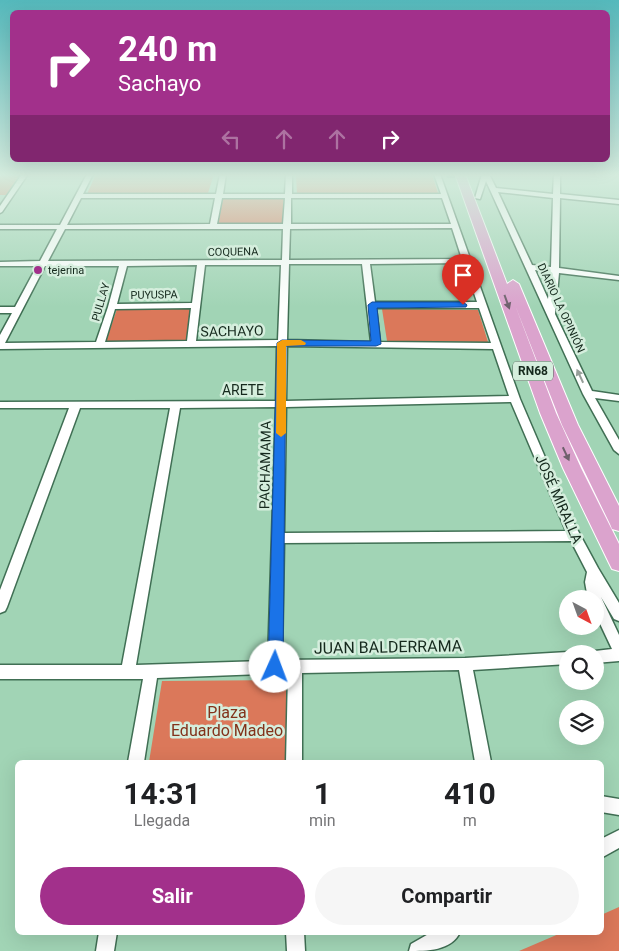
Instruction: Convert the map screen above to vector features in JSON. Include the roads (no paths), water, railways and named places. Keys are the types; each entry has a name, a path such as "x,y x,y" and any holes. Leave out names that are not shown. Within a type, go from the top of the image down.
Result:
{"main road":[{"name":"RN68","path":"476,218 548,413 572,468 619,563"},
{"name":"RN68","path":"486,218 570,425 619,524"}],"street":[{"path":"0,345 66,218"},
{"path":"213,227 215,218"},
{"name":"PACHAMAMA","path":"275,667 284,262 288,218"},
{"name":"JOSÉ MIRALLA","path":"453,218 481,305 515,399 565,518 594,572 591,582 593,590"},
{"name":"DIARIO LA OPINIÓN","path":"507,218 588,394 619,450"},
{"path":"551,316 556,218"},
{"path":"0,227 456,226"},
{"name":"COQUENA","path":"0,264 466,261"},
{"path":"366,262 376,344"},
{"path":"192,345 201,263"},
{"name":"PULLAY","path":"99,346 112,307 122,264"},
{"path":"529,267 619,278"},
{"name":"PUYUSPA","path":"112,307 197,305"},
{"path":"372,305 481,305"},
{"path":"0,310 18,310"},
{"name":"SACHAYO","path":"0,345 99,346 282,343 496,346"},
{"path":"588,394 619,398"},
{"name":"ARETE","path":"0,405 282,404 515,399"},
{"path":"0,607 76,404"},
{"path":"128,672 176,404"},
{"path":"279,538 575,536"},
{"path":"594,572 619,615"},
{"name":"JOSÉ MIRALLA","path":"604,618 619,650"},
{"path":"604,656 619,655"},
{"name":"JUAN BALDERRAMA","path":"0,672 151,672 295,666 464,664 559,659"},
{"path":"464,664 483,760"},
{"path":"294,760 295,666"},
{"path":"136,760 151,672"},
{"path":"604,804 619,807"},
{"path":"604,847 619,838"},
{"path":"105,951 108,935"},
{"path":"295,935 296,951"},
{"path":"418,951 447,935"}],"place":[{"name":"tejerina","path":"38,270"}],"park label":[{"name":"Plaza Eduardo Madeo","path":"227,721"}]}
